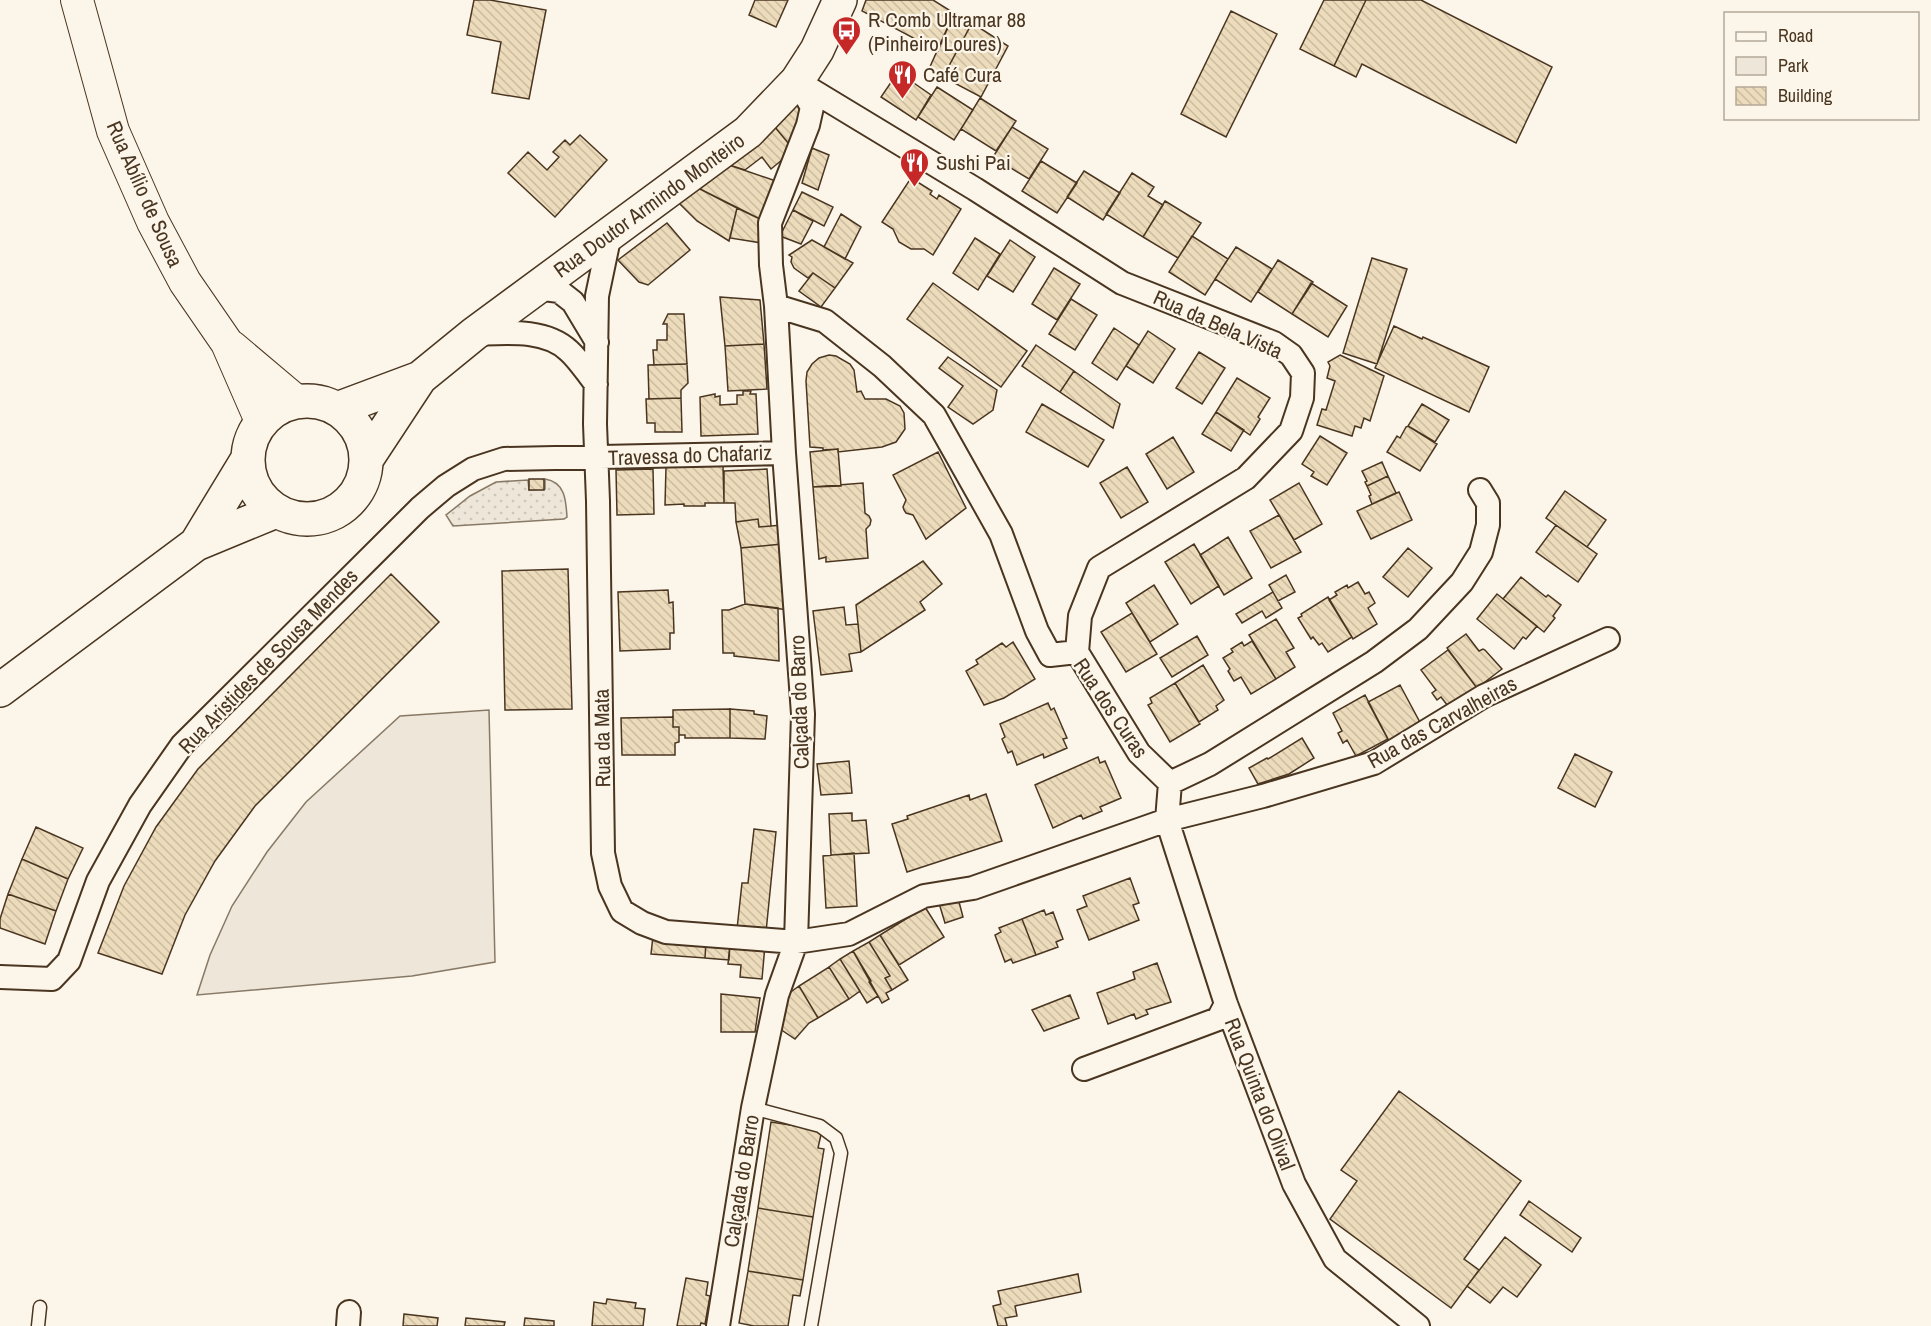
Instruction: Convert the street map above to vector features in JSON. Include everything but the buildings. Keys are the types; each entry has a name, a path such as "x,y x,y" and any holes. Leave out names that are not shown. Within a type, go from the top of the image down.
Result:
{"main road":[{"name":"Rua Doutor Armindo Monteiro","path":"276,511 296,519 317,519 336,512 352,499 362,481 366,460 420,378 474,334 748,132 797,81 818,50 840,0"},
{"name":"Rua Doutor Armindo Monteiro","path":"337,409 420,378"},
{"path":"196,544 247,460 251,439 261,421 277,408 296,401 317,401 337,409 352,422 363,440 366,460"},
{"path":"0,690 196,544 276,511 261,498 251,480 247,460"}],"street":[{"name":"Rua Abílio de Sousa","path":"77,0 113,131 153,222 185,282 227,342 261,421"},
{"name":"Calçada do Barro","path":"718,1326 753,1108 777,995 796,942 803,714 776,306 771,265 770,223 808,125 812,107 797,81"},
{"name":"Rua da Bela Vista","path":"797,81 975,189 1122,283 1274,343 1291,355 1303,373 1302,398 1291,431 1246,478 1099,568 1080,616 1077,652"},
{"name":"Rua da Mata","path":"610,234 597,296 596,384 603,854 610,886 622,911 666,932 796,942"},
{"path":"537,288 560,291 573,302 597,342"},
{"name":"Rua dos Curas","path":"776,306 825,321 882,366 934,415 1001,534 1036,631 1050,655 1077,652 1139,753 1170,783"},
{"path":"474,334 511,333 541,336 567,349 596,384"},
{"name":"Rua Abílio de Sousa","path":"227,342 296,401"},
{"name":"Travessa do Chafariz","path":"596,458 784,453"},
{"name":"Rua Aristides de Sousa Mendes","path":"0,977 52,980 69,961 98,881 140,805 182,746 420,508 446,486 473,469 504,459 596,458"},
{"path":"1167,820 1170,783 1210,764 1331,689 1374,662 1418,629 1462,582 1481,552 1488,525 1488,503 1480,490"},
{"name":"Rua das Carvalheiras","path":"796,942 849,934 924,896 973,888 1167,820 1263,796 1374,763 1484,696 1608,639"},
{"name":"Rua Quinta do Olival","path":"1167,820 1226,1004 1294,1184 1335,1258 1418,1326"},
{"path":"1084,1070 1218,1019 1226,1004"}],"lane":[{"path":"753,1108 820,1125 836,1138 841,1153 811,1326"},
{"path":"38,1326 40,1307"}],"green space":[{"path":"545,479 557,484 563,493 567,517 564,519 453,526 446,515 470,496 496,482 528,480 529,490 545,489"},
{"path":"489,710 495,962 412,976 197,995 210,955 232,906 267,852 306,802 400,716"}],"place":[{"name":"R Comb Ultramar 88 (Pinheiro Loures)","path":"847,56"},
{"name":"Café Cura","path":"902,100"},
{"name":"Sushi Pai","path":"915,188"}]}
